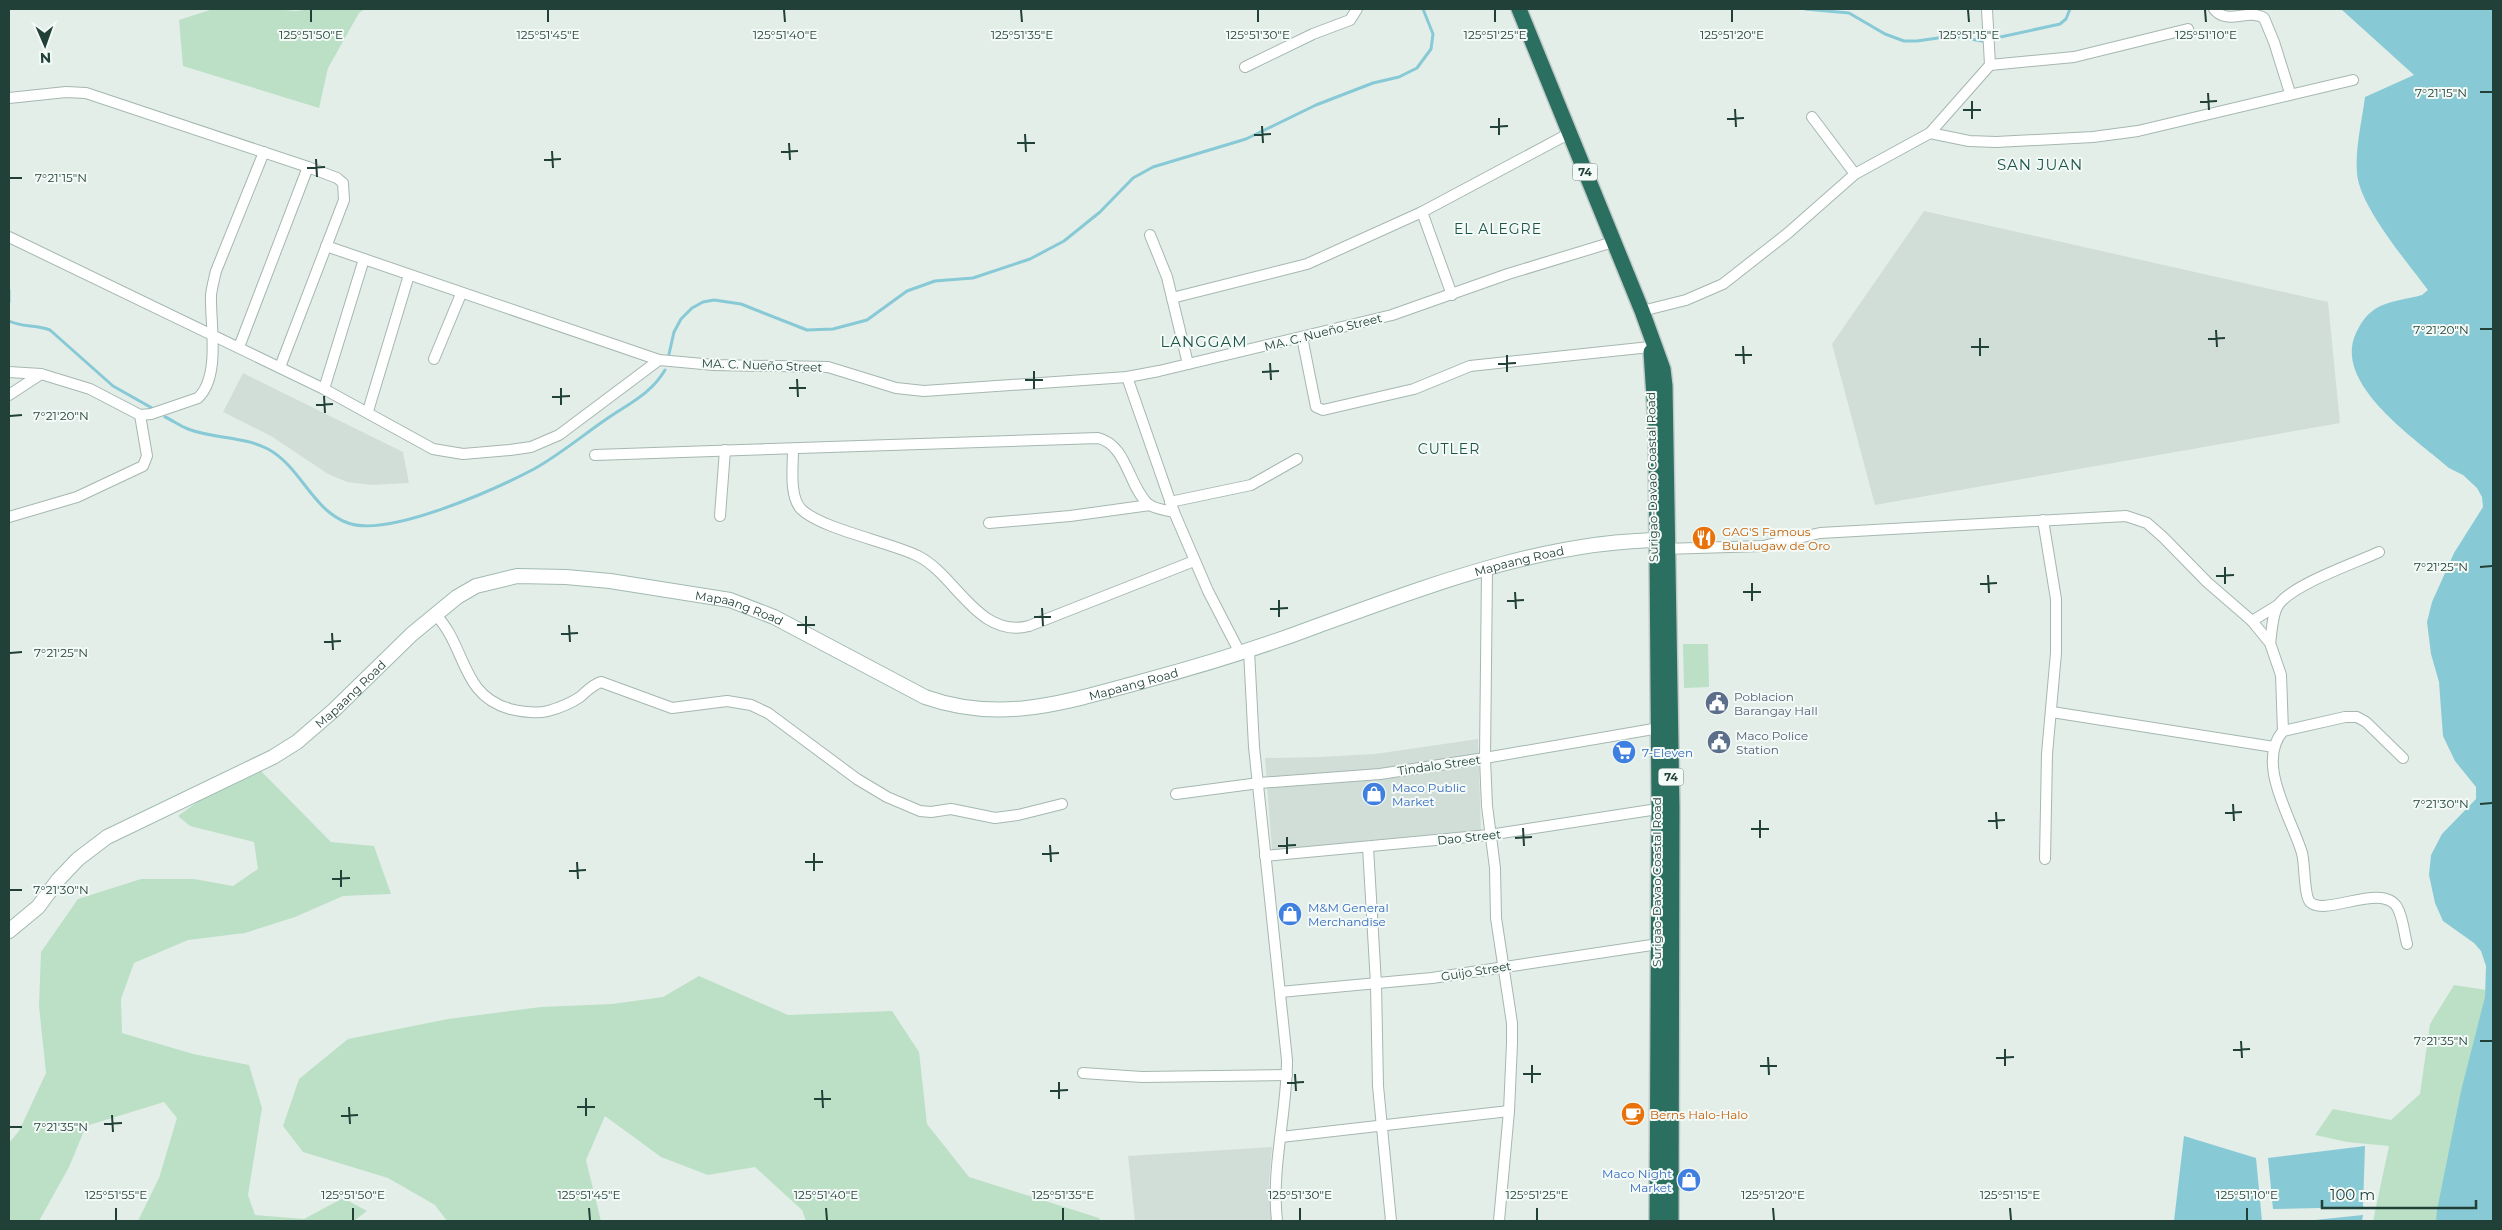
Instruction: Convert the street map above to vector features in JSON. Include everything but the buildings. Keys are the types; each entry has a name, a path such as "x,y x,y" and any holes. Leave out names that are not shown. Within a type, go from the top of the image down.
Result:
{"highway":[{"name":"Surigao-Davao Coastal Road","path":"1519,9 1642,311 1650,342 1662,369 1665,386 1662,545 1665,943 1671,1221"},
{"name":"Surigao-Davao Coastal Road","path":"1657,1221 1665,943"}],"street":[{"path":"1245,67 1313,34 1350,20 1357,9"},
{"path":"1987,9 1990,65"},
{"path":"2214,9 2220,15 2227,17 2251,14 2264,18 2274,42 2290,93"},
{"path":"1642,311 1686,300 1723,284 1788,233 1855,174 1930,133 1990,65 2067,58 2188,29"},
{"path":"1930,133 1969,141 1996,142 2093,137 2138,131 2290,93 2353,80"},
{"path":"9,98 66,92 86,93 337,178 345,187 344,200 280,367"},
{"path":"1812,117 1855,174"},
{"path":"1172,298 1307,264 1422,212 1570,134"},
{"path":"9,372 41,374 90,388 140,416 189,402 204,393 210,374 213,334 211,292 216,271 264,152"},
{"path":"239,348 308,167"},
{"path":"1422,212 1452,295"},
{"path":"1150,235 1161,259 1188,364"},
{"path":"9,237 324,389 368,412 415,441 448,453 463,454 531,447 547,442 580,422 659,360"},
{"name":"MA. C. Nueño Street","path":"326,246 461,294 659,360 714,365 828,367 910,390 944,390 1127,377 1188,364 1392,314 1452,295 1508,274 1614,242"},
{"path":"324,389 364,259"},
{"path":"368,412 409,275"},
{"path":"434,359 461,294"},
{"path":"1302,337 1312,396 1316,406 1323,410 1414,390 1470,366 1650,342"},
{"path":"9,395 41,374"},
{"path":"1127,377 1172,507 1194,561 1244,652 1259,783 1287,1075 1276,1183 1277,1221"},
{"path":"9,517 77,497 143,466 147,456 140,416"},
{"path":"596,455 725,450 793,450 1098,438 1111,443 1138,489 1150,505"},
{"path":"720,516 725,450"},
{"path":"793,450 794,492 801,508 819,520 918,556 976,609 1007,628 1021,628 1043,621 1194,561"},
{"path":"990,523 1070,516 1150,505 1172,507 1250,485 1297,459"},
{"path":"1662,545 1746,548 1820,533 2126,516 2146,523 2164,538 2207,582 2252,621 2270,642 2281,675 2283,730 2274,747 2273,763 2275,777 2302,852 2306,870 2307,897 2310,902 2321,906 2369,898 2393,902 2398,908 2407,944"},
{"path":"2043,520 2056,599 2056,662 2047,754 2045,859"},
{"name":"Mapaang Road","path":"9,931 38,907 58,880 78,860 107,837 273,757 297,742 435,614 456,597 476,586 517,576 592,580 712,596 738,602 767,614 925,696 946,704 995,711 1031,708 1094,694 1244,652 1400,596 1487,570 1584,546 1662,545"},
{"path":"2252,621 2313,581 2379,552"},
{"path":"1487,570 1485,758 1489,836 1495,868 1496,918 1512,1023 1509,1111 1499,1221"},
{"path":"2270,642 2278,605"},
{"path":"435,614 452,637 476,688 484,698 508,708 532,713 545,712 577,699 589,688 601,682 672,708 727,701 738,702 768,713 857,779 887,796 920,811 931,812 951,809 995,818 1018,815 1062,804"},
{"path":"2052,712 2274,747"},
{"path":"2283,730 2345,717 2357,717 2366,722 2403,758"},
{"name":"Tindalo Street","path":"1176,794 1259,783 1349,777 1485,758 1664,727"},
{"name":"Dao Street","path":"1265,856 1489,836 1665,808"},
{"path":"1368,847 1376,984 1376,1040 1391,1221"},
{"name":"Guijo Street","path":"1280,992 1432,978 1665,943"},
{"path":"1082,1073 1142,1077 1287,1075"},
{"path":"1281,1137 1509,1111"}],"shaded area":[{"path":"1924,211 2328,302 2340,423 1875,505 1832,344"},
{"path":"243,373 403,452 409,483 371,485 347,482 328,474 271,436 223,412"},
{"name":"Maco Public Market","path":"1478,739 1481,830 1272,850 1265,758 1375,754"},
{"path":"1272,1147 1269,1183 1272,1221 1135,1221 1128,1156"}],"green space":[{"path":"213,9 296,11 311,9 365,9 359,13 328,68 319,108 183,66 179,20"},
{"path":"1683,644 1708,644 1709,687 1684,688"},
{"path":"260,770 331,842 374,846 391,894 343,896 295,917 245,933 188,940 134,963 121,999 122,1033 193,1054 249,1065 262,1108 248,1195 255,1215 304,1219 343,1198 367,1211 354,1221 138,1221 159,1178 177,1118 164,1102 86,1126 69,1167 39,1221 9,1221 9,1143 19,1131 46,1073 39,1006 41,952 78,899 141,879 194,879 233,886 258,869 254,842 190,826 178,816 214,790"},
{"path":"699,976 788,1015 892,1011 919,1052 927,1124 969,1177 1099,1218 1101,1221 806,1221 802,1210 755,1167 708,1175 661,1157 605,1116 586,1160 601,1221 447,1221 435,1205 388,1178 303,1152 283,1126 299,1079 348,1039 448,1019 541,1007 612,1004 663,997"},
{"path":"2454,985 2493,991 2462,1221 2373,1221 2389,1146 2347,1142 2315,1135 2333,1109 2391,1120 2420,1094 2430,1024"}],"water":[{"path":"2341,9 2493,9 2493,1221 2436,1221 2461,1091 2485,997 2486,966 2481,951 2474,943 2443,921 2435,903 2429,875 2431,855 2442,834 2476,799 2476,787 2455,761 2443,736 2439,682 2431,654 2427,622 2432,602 2454,553 2483,507 2482,497 2477,488 2463,475 2449,468 2381,409 2366,390 2356,372 2352,352 2356,333 2366,317 2380,306 2422,295 2428,290 2397,250 2375,217 2366,201 2357,173 2358,144 2365,97 2414,75"},
{"path":"2184,1136 2256,1158 2262,1221 2174,1221"},
{"path":"2365,1146 2363,1207 2273,1209 2268,1158"},
{"path":"2363,1215 2362,1221 2305,1221"}],"waterway":[{"path":"669,354 674,332 681,319 692,308 703,302 714,300 741,304 807,330 833,329 867,320 907,291 935,281 973,278 1030,259 1064,241 1100,212 1133,178 1153,167 1246,139 1316,105 1373,83 1399,77 1417,68 1431,49 1433,34 1423,9"},
{"path":"1805,9 1849,13 1885,34 1904,41 1952,36 1982,41 2060,24 2066,19 2070,9"},
{"path":"9,290 9,302"},
{"path":"9,321 50,330 113,386 152,408"},
{"path":"165,417 185,428 208,435 249,442 268,449 289,466 325,508 336,517 348,523 366,526 389,524 414,518 469,499 534,469 646,392 665,370"}],"place":[{"name":"GAG'S Famous Bulalugaw de Oro","path":"1704,538"},
{"name":"Poblacion Barangay Hall","path":"1717,703"},
{"name":"Maco Police Station","path":"1719,742"},
{"name":"7-Eleven","path":"1624,752"},
{"name":"Maco Public Market","path":"1374,794"},
{"name":"M&M General Merchandise","path":"1290,914"},
{"name":"Berns Halo-Halo","path":"1633,1114"},
{"name":"Maco Night Market","path":"1689,1180"}],"district":[{"name":"SAN JUAN","path":"2040,164"},
{"name":"EL ALEGRE","path":"1498,229"},
{"name":"LANGGAM","path":"1204,341"},
{"name":"CUTLER","path":"1449,449"}]}
